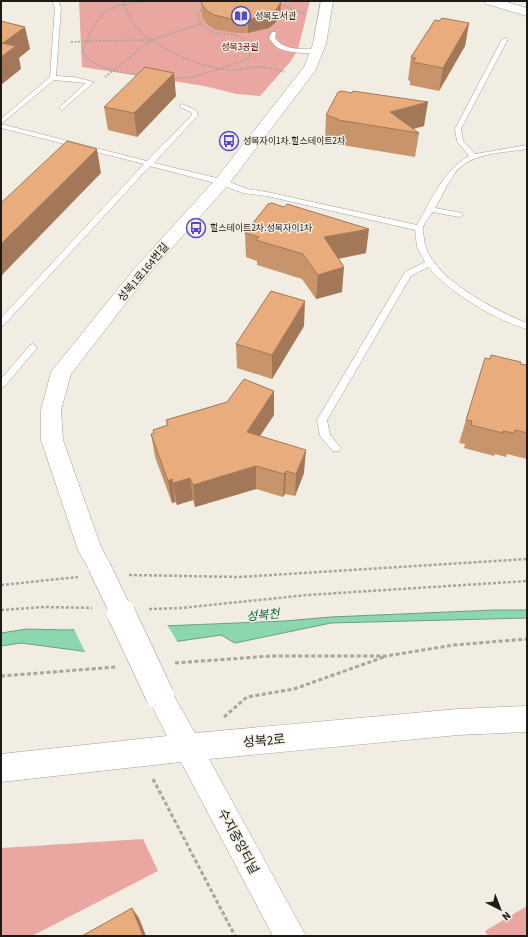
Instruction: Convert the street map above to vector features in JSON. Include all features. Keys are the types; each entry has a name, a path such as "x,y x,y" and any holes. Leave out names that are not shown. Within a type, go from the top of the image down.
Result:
{"street":[{"name":"성복1로164번길","path":"188,747 160,696 90,550 52,440 51,410 61,372 140,273 222,182 313,63 324,22 327,1"},
{"path":"490,1 527,12"},
{"name":"성복2로","path":"1,768 188,747 458,722 527,719"},
{"name":"수지중앙터널","path":"188,747 290,936"}],"lane":[{"path":"53,78 58,7 55,1"},
{"path":"274,32 272,38 274,43 279,46 293,50 317,51"},
{"path":"473,157 460,141 458,129 505,39"},
{"path":"1,122 53,78 74,79 91,82"},
{"path":"62,108 91,82"},
{"path":"1,323 195,115 190,108 182,106"},
{"path":"1,126 222,182 246,191 267,194 419,228"},
{"path":"527,148 498,151 473,157 453,171 419,228 421,247 428,263 448,282 500,315 527,326"},
{"path":"431,208 459,215"},
{"path":"336,448 325,436 322,420 408,274 428,263"},
{"path":"1,385 33,347"}],"path":[{"path":"123,1 132,22 150,40 218,69 229,70 265,67 303,77"},
{"path":"142,75 113,71 90,61 83,55 82,48 87,41 97,17 110,8 153,1"},
{"path":"277,1 275,2 291,7 324,22"},
{"path":"170,78 194,77 245,60 250,55 244,40 239,37 212,32 200,24 197,14 202,7 207,4"},
{"path":"87,41 150,40 200,24"},
{"path":"91,82 103,79 150,40"},
{"path":"1,585 101,571 239,577 527,559"},
{"path":"144,609 168,609 248,599 354,591 527,581"},
{"path":"1,610 44,607 98,608"},
{"path":"170,664 271,656 386,656 454,645 527,639"},
{"path":"188,747 247,698 294,689 386,656"},
{"path":"1,676 124,667"},
{"path":"138,752 235,936"}],"green space":[{"name":"성복3공원","path":"79,1 310,1 298,49 291,61 260,96 237,94 204,86 82,67"},
{"path":"143,839 158,871 32,936 1,936 1,848"},
{"path":"527,906 527,936 488,936 485,931"}],"shaded area":[{"path":"527,610 527,618 331,623 235,643 221,635 97,653 21,643 1,646 1,633 27,629 65,630 285,621 331,617"}],"pier":[{"path":"166,623 178,643 97,655 86,654 73,627"}],"building":[{"path":"203,1 281,2 276,10 269,14 248,20 236,20 214,15 207,11 201,3"},
{"path":"442,18 469,23 443,68 413,62 416,58 411,57 435,20 439,21"},
{"path":"1,21 25,27 1,43"},
{"path":"1,43 16,46 1,57"},
{"path":"145,67 174,73 134,113 104,107"},
{"path":"342,91 352,93 353,91 428,102 390,112 419,133 338,120 326,115 338,92"},
{"path":"67,141 97,149 1,244 1,203"},
{"path":"272,203 284,207 287,204 369,229 324,237 344,267 318,275 303,254 256,240 259,237 245,233 268,204"},
{"path":"271,291 305,301 272,355 236,344"},
{"path":"491,355 521,362 520,364 527,365 527,433 515,430 514,433 503,431 503,433 471,425 472,421 466,420 485,358 490,359"},
{"path":"244,379 274,391 247,432 306,450 296,474 286,471 284,474 256,466 193,485 190,478 173,483 172,479 168,481 151,434 154,433 153,430 168,425 166,420 227,402"},
{"path":"132,908 143,936 82,936"}],"place":[{"name":"성복도서관","path":"241,16"},
{"name":"성복자이1차.힐스테이트2차","path":"229,141"},
{"name":"힐스테이트2차.성복자이1차","path":"196,228"}],"water label":[{"name":"성복천","path":"263,615"}]}
